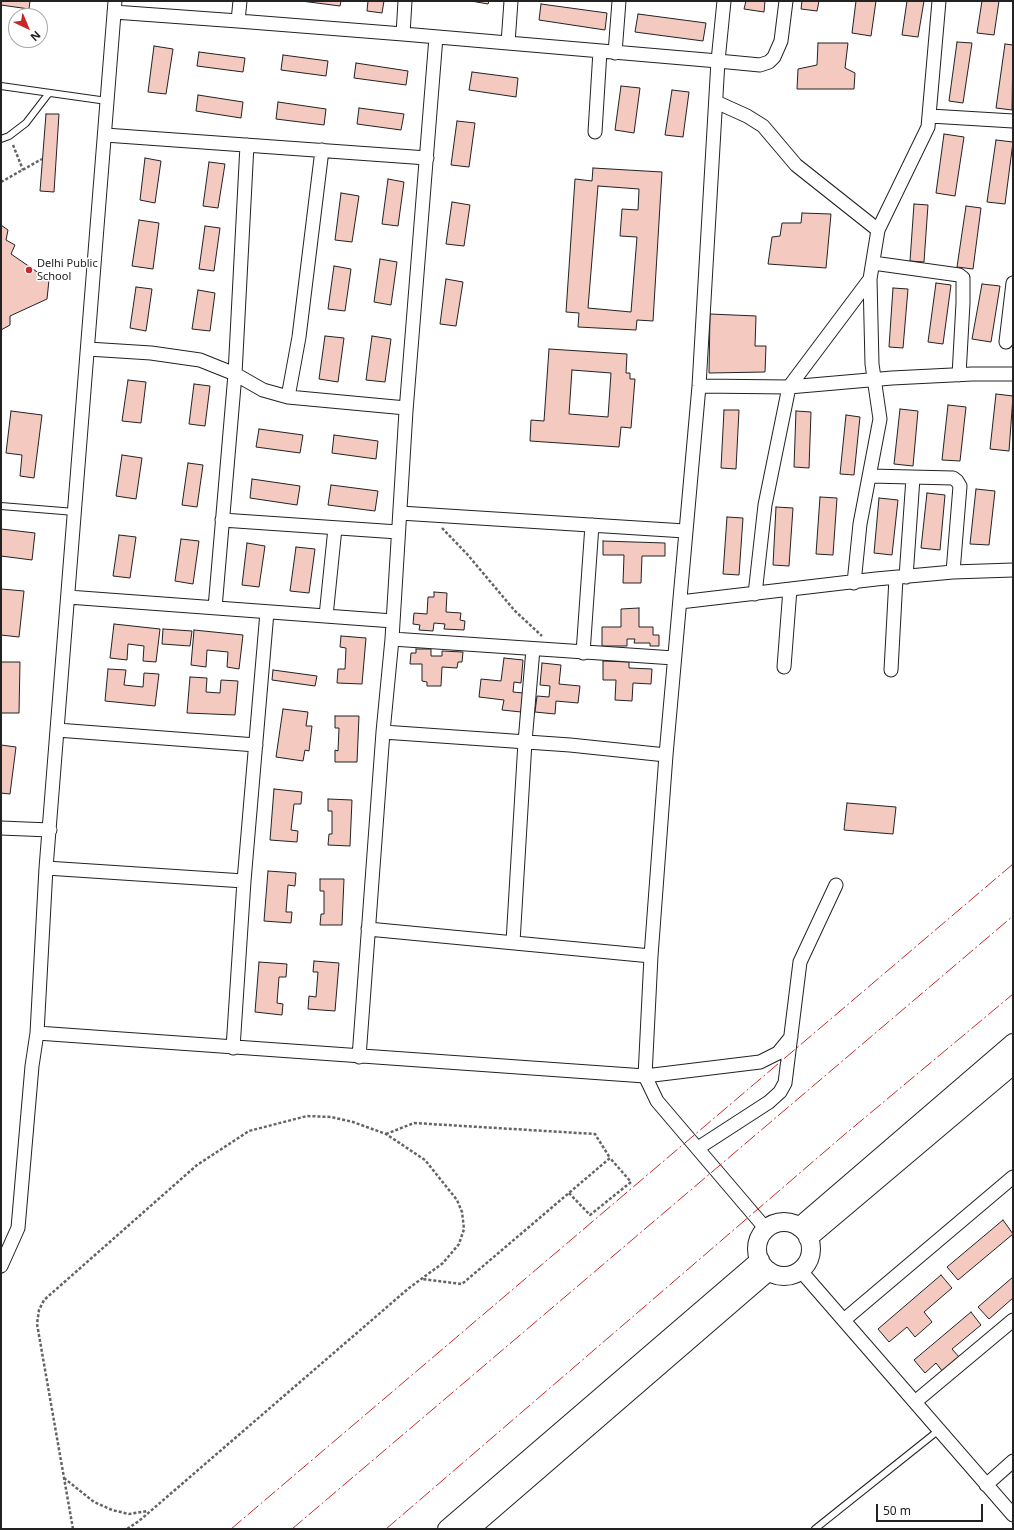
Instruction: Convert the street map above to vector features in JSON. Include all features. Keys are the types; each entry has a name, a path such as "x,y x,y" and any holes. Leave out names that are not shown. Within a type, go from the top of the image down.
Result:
{"main road":[{"path":"804,1232 1013,1043"},
{"path":"804,1232 1013,1065"},
{"path":"788,1222 804,1232 810,1252 805,1265 800,1270 785,1276 764,1266 758,1254 758,1240 766,1229 776,1223 788,1222"},
{"path":"447,1529 764,1266"},
{"path":"470,1529 764,1266"}],"street":[{"path":"238,21 240,1"},
{"path":"403,34 405,1"},
{"path":"508,43 511,1"},
{"path":"615,53 619,1"},
{"path":"724,1 718,62 699,386 666,755 651,956 645,1076 657,1101 766,1229"},
{"path":"1,1266 18,1228 32,1066 37,1033 46,868 115,7 238,21 760,65 769,62 776,53 781,41 786,1"},
{"path":"854,582 860,524 880,420 874,381 871,343 870,279 872,263 878,230 923,137 930,116 939,1"},
{"path":"359,1057 383,732 392,639 406,408 436,37"},
{"path":"595,132 600,51"},
{"path":"716,102 747,116 763,126 796,165 878,230"},
{"path":"930,116 1013,121"},
{"path":"104,135 427,158"},
{"path":"215,608 235,374 247,145"},
{"path":"288,397 299,337 322,150"},
{"path":"872,263 959,275 963,278 959,375"},
{"path":"755,594 765,505 789,387 870,279"},
{"path":"1006,342 1013,283"},
{"path":"88,349 180,356 200,360 235,374 263,390 288,397 406,408"},
{"path":"699,386 789,387 874,381 892,378 1013,374"},
{"path":"870,476 953,478 960,486 953,572"},
{"path":"891,670 913,478"},
{"path":"400,513 685,531"},
{"path":"222,520 398,532"},
{"path":"583,653 592,525"},
{"path":"326,616 335,528"},
{"path":"680,602 953,572 1013,570"},
{"path":"784,667 790,589"},
{"path":"68,597 393,621"},
{"path":"233,1048 244,881 267,612"},
{"path":"392,639 674,658"},
{"path":"512,942 525,742 533,649"},
{"path":"58,730 256,745"},
{"path":"383,732 525,742 666,755"},
{"path":"1,828 50,830"},
{"path":"46,868 244,881"},
{"path":"698,1148 769,1102 780,1092 785,1083 788,1070 797,977 800,962 836,885"},
{"path":"368,929 651,956"},
{"path":"37,1033 359,1057 645,1076 760,1062 778,1053 791,1037"},
{"path":"844,1320 1013,1177"},
{"path":"800,1270 1013,1515"},
{"path":"915,1402 1013,1320"},
{"path":"986,1485 1013,1461"}],"lane":[{"path":"1,86 107,101"},
{"path":"1,139 9,136 26,123 49,93"},
{"path":"1,506 75,512"},
{"path":"815,1529 939,1430"}],"path":[{"path":"9,136 23,170"},
{"path":"1,182 42,159"},
{"path":"429,515 467,554 515,611 558,651"},
{"path":"73,1529 37,1324 39,1310 44,1300 197,1165 249,1131 307,1116 331,1117 353,1122 386,1134 425,1160 457,1200 462,1212 464,1229 459,1244 443,1263 421,1279 127,1529"},
{"path":"386,1134 414,1123 595,1134 610,1158 631,1182 590,1215 570,1193"},
{"path":"421,1279 462,1284 610,1158"},
{"path":"63,1478 94,1502 112,1510 129,1514 151,1510"}],"building":[{"path":"1,1 30,1 29,8 1,5"},
{"path":"301,1 341,1 340,6"},
{"path":"368,1 384,1 382,13 367,11"},
{"path":"471,1 489,1 488,4"},
{"path":"746,1 765,1 764,12 744,9"},
{"path":"802,1 819,1 817,11 801,9"},
{"path":"856,1 876,1 871,36 852,33"},
{"path":"907,1 924,1 918,37 902,35"},
{"path":"982,1 999,1 994,35 977,33"},
{"path":"541,4 607,13 605,30 539,20"},
{"path":"638,14 706,23 703,41 635,32"},
{"path":"957,42 972,43 963,103 949,101"},
{"path":"818,43 848,43 845,68 855,73 854,89 797,89 798,69 817,65"},
{"path":"1005,44 1013,45 1012,110 996,108"},
{"path":"154,46 173,49 166,94 148,92"},
{"path":"199,52 245,58 243,72 197,66"},
{"path":"283,55 328,61 326,76 281,70"},
{"path":"356,63 408,71 406,85 354,78"},
{"path":"472,72 518,78 516,97 469,90"},
{"path":"621,86 640,88 634,133 615,130"},
{"path":"672,90 689,92 683,137 665,135"},
{"path":"198,95 243,102 241,118 196,111"},
{"path":"278,102 326,109 324,125 276,119"},
{"path":"359,108 404,114 401,130 357,124"},
{"path":"46,114 59,114 54,192 40,191"},
{"path":"457,121 475,123 469,167 451,165"},
{"path":"944,134 964,137 955,196 936,193"},
{"path":"996,140 1013,142 1005,204 987,202"},
{"path":"145,158 161,161 155,203 140,200"},
{"path":"209,162 225,164 218,208 203,206"},
{"path":"593,168 662,172 653,321 637,320 636,330 578,327 579,313 566,312 575,179 592,181","holes":["598,186 639,189 638,210 622,209 620,236 637,237 631,312 588,308"]},
{"path":"388,179 404,182 398,226 382,224"},
{"path":"341,193 359,196 352,242 335,240"},
{"path":"452,202 470,205 464,246 446,244"},
{"path":"914,204 928,205 924,262 910,261"},
{"path":"966,206 981,208 973,269 957,267"},
{"path":"802,213 831,214 826,268 768,264 772,237 780,236 782,223 801,223"},
{"path":"139,220 159,223 153,269 132,266"},
{"path":"1,225 8,230 6,240 15,245 11,254 49,280 47,299 10,316 10,325 1,330"},
{"path":"205,226 220,228 214,271 199,269"},
{"path":"380,259 397,262 391,305 374,302"},
{"path":"334,266 351,269 345,311 328,309"},
{"path":"446,279 463,282 456,326 440,324"},
{"path":"936,283 951,285 943,344 928,342"},
{"path":"982,284 1000,286 991,342 972,339"},
{"path":"136,287 152,289 146,331 130,328"},
{"path":"893,288 908,289 903,348 889,347"},
{"path":"198,290 215,293 210,331 192,329"},
{"path":"710,314 756,316 755,346 766,346 765,372 709,373"},
{"path":"325,336 344,338 338,382 319,379"},
{"path":"372,336 391,339 385,382 366,380"},
{"path":"549,349 627,354 626,373 630,373 630,379 635,379 631,428 621,427 619,447 530,441 531,420 544,421","holes":["572,370 611,373 608,417 569,414"]},
{"path":"128,380 146,382 141,423 122,421"},
{"path":"194,384 210,386 205,426 189,424"},
{"path":"996,394 1013,396 1009,451 990,449"},
{"path":"948,405 966,407 960,461 942,460"},
{"path":"900,409 918,411 913,466 894,464"},
{"path":"724,410 739,410 736,469 721,468"},
{"path":"11,411 42,415 34,478 20,476 22,455 6,453"},
{"path":"796,411 811,412 809,468 794,467"},
{"path":"846,415 860,417 854,475 840,474"},
{"path":"259,429 303,435 300,453 256,447"},
{"path":"334,435 378,441 376,459 332,453"},
{"path":"122,455 142,458 136,499 116,496"},
{"path":"188,463 203,465 197,507 182,505"},
{"path":"252,479 300,486 297,505 250,498"},
{"path":"331,485 378,491 375,511 328,505"},
{"path":"976,489 995,491 989,545 970,544"},
{"path":"927,493 945,495 940,550 921,548"},
{"path":"820,497 837,498 833,555 816,554"},
{"path":"879,498 898,500 892,555 874,553"},
{"path":"776,507 793,508 789,566 773,565"},
{"path":"727,517 743,518 739,575 723,574"},
{"path":"1,529 35,533 32,560 1,556"},
{"path":"119,535 136,537 130,578 113,576"},
{"path":"181,539 199,541 193,584 175,581"},
{"path":"603,541 665,543 665,556 642,556 641,583 623,583 624,555 603,555"},
{"path":"247,543 265,546 259,587 242,585"},
{"path":"296,547 315,549 309,593 290,591"},
{"path":"1,589 24,591 19,637 1,635"},
{"path":"434,592 447,593 446,612 461,613 460,620 465,621 464,630 444,629 445,624 434,623 433,631 419,630 420,625 413,624 414,613 427,614 428,597 434,597"},
{"path":"639,608 639,627 653,627 653,635 659,635 659,646 650,646 650,643 634,643 635,639 627,639 627,646 602,646 602,627 621,627 621,609"},
{"path":"114,624 160,629 156,662 143,661 144,646 128,644 127,660 110,658"},
{"path":"163,629 192,631 190,646 162,644"},
{"path":"194,630 243,635 239,669 227,667 228,652 207,650 206,667 191,665"},
{"path":"341,636 366,638 362,684 337,683 338,669 345,669 346,648 340,647"},
{"path":"416,649 431,649 431,656 442,656 442,651 463,652 462,662 458,662 457,668 442,667 441,686 427,686 427,682 422,681 422,664 410,664 411,653 416,653"},
{"path":"504,658 523,660 521,683 514,682 513,692 523,693 521,712 502,710 504,700 479,697 481,679 501,681"},
{"path":"603,661 629,662 629,668 652,669 651,684 633,683 632,701 615,700 616,680 603,680"},
{"path":"1,662 20,662 19,713 1,713"},
{"path":"542,663 561,665 559,684 580,686 578,703 556,701 555,714 535,712 537,696 549,697 550,686 540,685"},
{"path":"108,669 126,670 124,685 143,687 144,673 159,674 155,706 105,701"},
{"path":"273,670 317,676 315,686 272,680"},
{"path":"190,677 207,678 206,692 220,693 221,680 238,681 235,715 187,713"},
{"path":"283,709 308,712 306,726 312,726 309,751 305,750 303,761 276,757"},
{"path":"335,716 359,716 357,762 335,762 335,750 338,751 339,728 335,728"},
{"path":"1,745 16,747 10,794 1,793"},
{"path":"274,789 302,792 301,804 294,804 291,830 298,831 297,842 270,840"},
{"path":"328,799 352,800 350,846 328,845 329,834 332,834 332,811 328,811"},
{"path":"847,803 896,807 893,834 844,830"},
{"path":"268,871 296,873 295,886 288,885 286,912 292,912 291,923 264,921"},
{"path":"320,879 344,879 342,925 320,925 321,914 324,914 324,891 320,891"},
{"path":"314,961 339,963 335,1011 308,1009 309,996 316,997 318,972 313,972"},
{"path":"259,962 287,964 286,977 279,977 277,1003 283,1004 282,1015 255,1012"},
{"path":"1003,1220 1013,1234 958,1280 947,1267"},
{"path":"941,1275 952,1288 924,1312 932,1322 915,1337 907,1327 889,1342 878,1329"},
{"path":"1013,1277 1013,1298 989,1319 978,1307"},
{"path":"971,1312 981,1325 952,1349 960,1358 943,1372 936,1363 925,1373 914,1360"}],"power":[{"path":"231,1529 1013,864"},
{"path":"292,1529 1013,916"},
{"path":"386,1529 844,1135 1013,994"}],"place":[{"name":"Delhi Public School","path":"29,270"}]}
